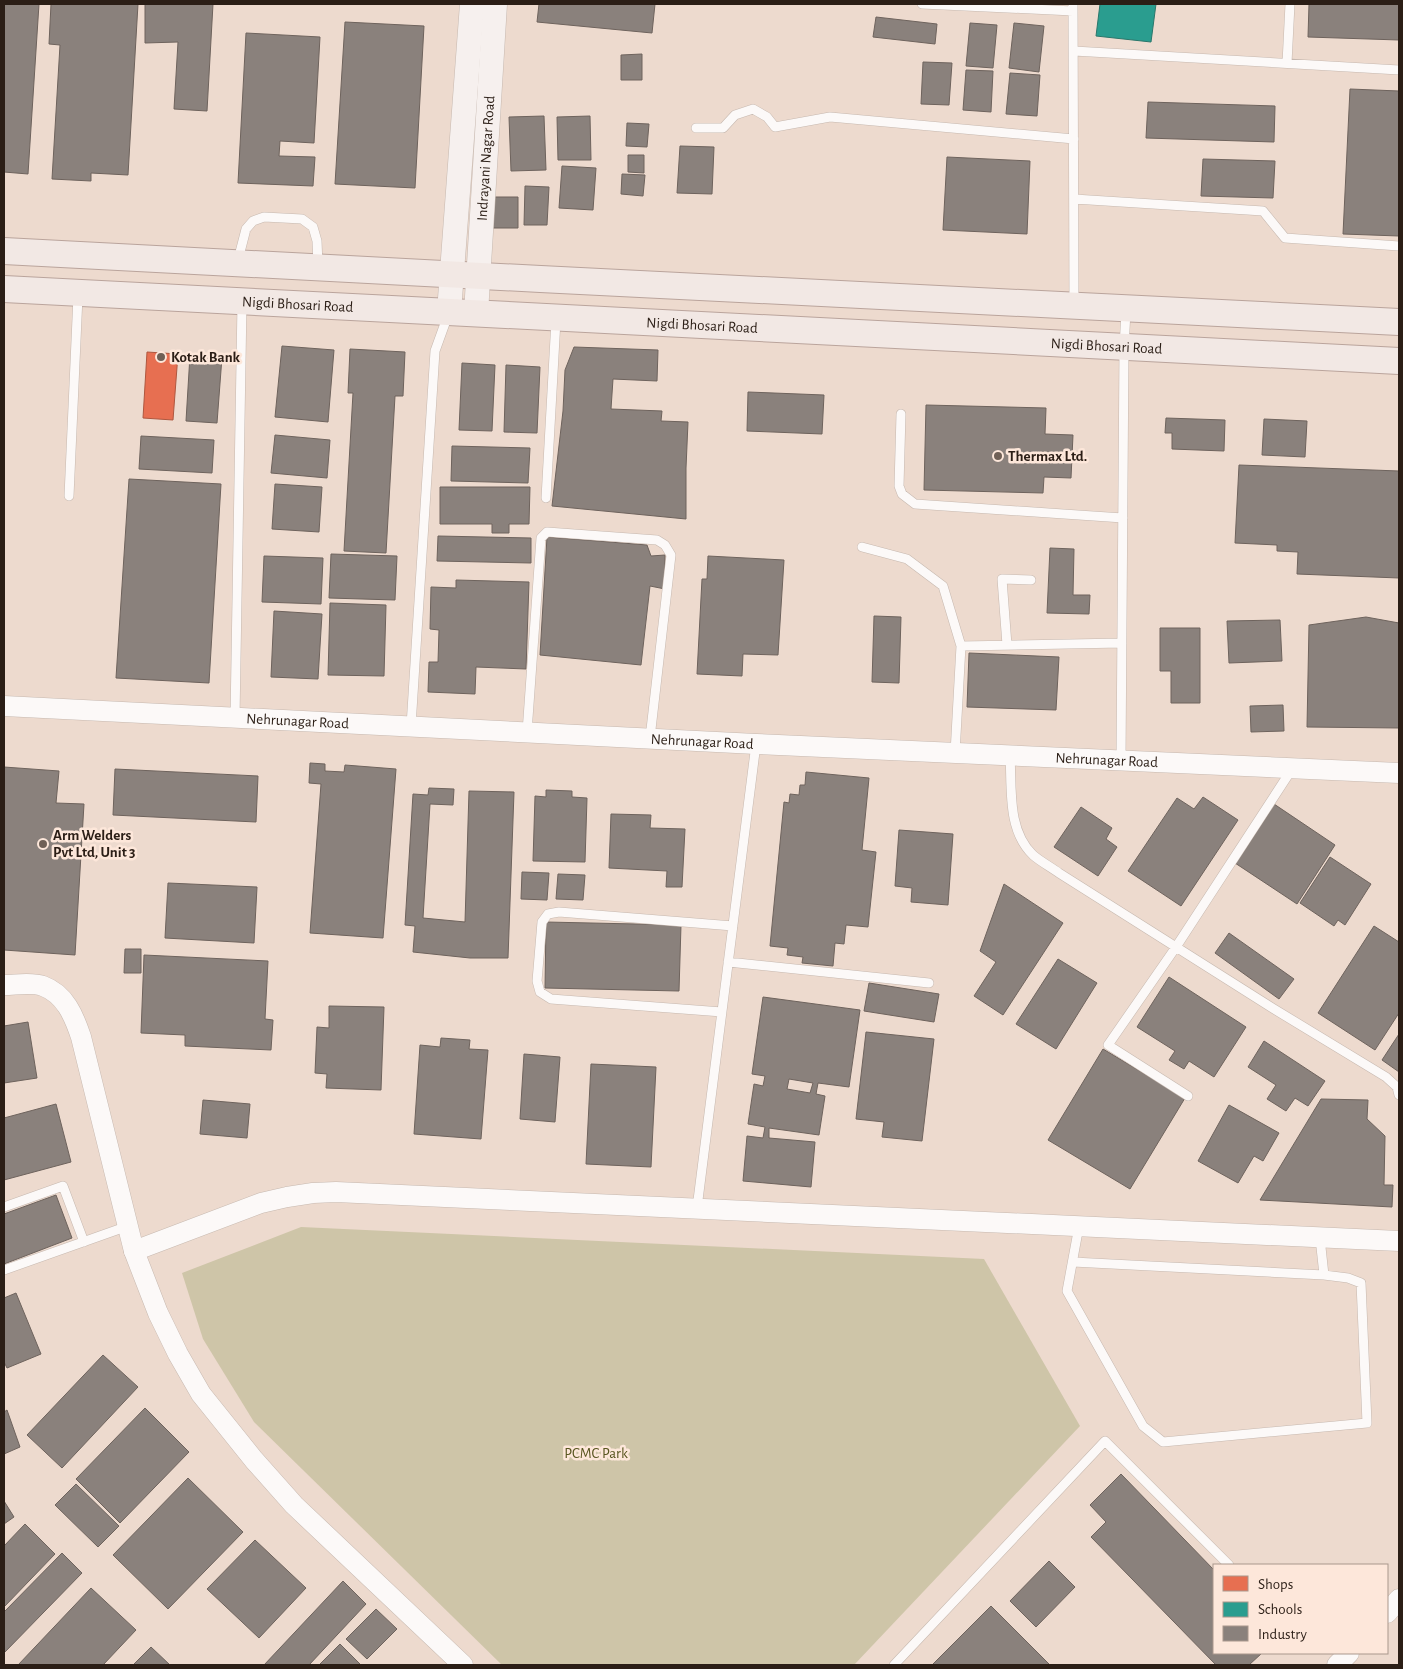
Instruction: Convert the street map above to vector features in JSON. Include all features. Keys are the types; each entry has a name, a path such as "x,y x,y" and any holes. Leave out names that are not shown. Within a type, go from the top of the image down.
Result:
{"main road":[{"name":"Indrayani Nagar Road","path":"449,312 472,4"},
{"name":"Indrayani Nagar Road","path":"476,313 480,275 495,4"},
{"path":"4,250 1074,308 1399,322"},
{"name":"Nigdi Bhosari Road","path":"4,289 1399,361"}],"street":[{"name":"Nehrunagar Road","path":"4,706 650,739 1399,773"},
{"path":"4,985 42,986 56,994 68,1006 75,1019 134,1250 158,1314 178,1354 202,1394 254,1460 294,1505 463,1665"},
{"path":"134,1250 261,1203 313,1193 336,1192 1399,1241"},
{"path":"1388,1612 1399,1600"},
{"path":"1337,1665 1347,1654"}],"lane":[{"path":"922,4 1073,7 1074,308"},
{"path":"1287,63 1290,4"},
{"path":"1074,51 1399,70"},
{"path":"696,128 723,128 735,114 753,109 767,117 775,127 830,117 1074,139"},
{"path":"1074,199 1263,211 1285,238 1399,246"},
{"path":"237,262 246,230 253,222 264,217 302,219 313,227 318,266"},
{"path":"69,496 78,293"},
{"path":"235,718 242,301"},
{"path":"1121,760 1124,348 1126,310"},
{"path":"411,727 435,351 449,312"},
{"path":"546,498 556,317"},
{"path":"901,414 899,486 902,494 915,504 1123,518"},
{"path":"527,733 541,538 547,532 657,540 665,545 672,555 650,739"},
{"path":"862,547 907,559 943,586 961,646 955,753"},
{"path":"1007,645 1002,579 1032,580"},
{"path":"961,646 1122,643"},
{"path":"697,1209 756,744"},
{"path":"1010,755 1013,813 1019,835 1033,855 1274,1009 1386,1077 1397,1087 1399,1092"},
{"path":"1188,1096 1108,1045 1176,947 1292,768"},
{"path":"722,1012 552,1000 540,992 537,981 542,922 548,914 559,912 733,926"},
{"path":"728,962 929,983"},
{"path":"4,1207 64,1186 84,1242"},
{"path":"4,1270 128,1226"},
{"path":"1073,1262 1324,1275 1348,1278 1360,1283 1367,1423 1163,1442 1143,1426 1067,1291 1079,1226"},
{"path":"1320,1237 1324,1275"},
{"path":"894,1665 1105,1441 1228,1564"}],"green space":[{"name":"PCMC Park","path":"301,1227 984,1259 1080,1426 854,1665 502,1665 254,1422 203,1339 182,1273"}],"building: Shops":[{"path":"147,352 178,354 173,420 143,418"}],"building: Schools":[{"path":"1100,4 1156,4 1151,42 1096,36"}],"building: Industry":[{"path":"4,4 39,4 28,174 4,172"},
{"path":"51,4 138,4 128,175 91,173 91,181 52,179 60,45 49,44"},
{"path":"145,4 213,4 207,111 174,109 178,42 145,43"},
{"path":"539,4 655,4 652,33 537,22"},
{"path":"1309,4 1399,4 1399,40 1308,37"},
{"path":"876,17 937,24 935,44 873,37"},
{"path":"345,22 424,26 415,188 335,184"},
{"path":"970,23 997,25 993,68 966,66"},
{"path":"1014,23 1044,26 1039,72 1009,68"},
{"path":"246,33 320,37 314,143 280,141 279,156 315,157 313,186 238,183"},
{"path":"642,54 642,80 621,80 621,55"},
{"path":"923,62 952,63 949,105 921,104"},
{"path":"966,70 993,71 991,112 963,110"},
{"path":"1010,73 1040,75 1037,116 1006,114"},
{"path":"1350,89 1399,91 1399,236 1343,234"},
{"path":"1148,102 1275,106 1274,142 1146,138"},
{"path":"544,116 546,170 511,171 509,117"},
{"path":"590,116 591,160 558,160 557,117"},
{"path":"627,123 649,124 647,147 626,146"},
{"path":"680,146 714,147 712,194 677,193"},
{"path":"628,155 644,155 644,173 628,172"},
{"path":"947,157 1030,161 1027,234 943,230"},
{"path":"1203,159 1275,161 1273,198 1201,196"},
{"path":"562,166 596,168 593,210 559,208"},
{"path":"622,174 645,175 643,196 621,194"},
{"path":"525,186 549,187 547,225 524,225"},
{"path":"490,197 518,197 518,228 490,228"},
{"path":"282,346 334,350 328,422 275,417"},
{"path":"574,347 658,350 657,381 613,379 611,409 662,411 661,421 688,422 686,519 552,506 563,411 565,370"},
{"path":"350,349 405,352 403,396 395,396 386,553 344,551 353,393 348,393"},
{"path":"190,355 222,357 217,423 186,421"},
{"path":"462,363 495,365 492,431 459,430"},
{"path":"506,365 540,367 537,433 504,432"},
{"path":"748,392 824,395 822,434 747,431"},
{"name":"Thermax Ltd.","path":"926,405 1046,408 1045,434 1073,435 1071,478 1044,477 1043,493 924,490"},
{"path":"1166,418 1225,420 1224,451 1172,449 1172,433 1165,433"},
{"path":"1264,419 1307,421 1305,457 1262,455"},
{"path":"275,435 330,440 327,478 271,473"},
{"path":"141,436 214,440 212,473 139,469"},
{"path":"452,446 530,448 528,483 451,481"},
{"path":"1239,465 1399,471 1399,578 1297,574 1298,552 1277,551 1277,545 1235,543"},
{"path":"129,479 221,484 209,683 116,678"},
{"path":"275,484 322,487 319,532 272,529"},
{"path":"440,487 530,487 529,524 509,524 509,533 492,533 492,524 440,524"},
{"path":"438,536 531,538 531,563 437,561"},
{"path":"547,537 647,545 651,556 665,555 665,589 650,586 641,665 540,655"},
{"path":"1050,548 1074,549 1073,595 1090,595 1089,614 1047,613"},
{"path":"331,554 397,556 395,600 329,598"},
{"path":"264,556 323,558 321,604 262,602"},
{"path":"708,556 784,560 778,655 743,654 742,676 697,674 702,579 707,579"},
{"path":"456,580 529,582 526,669 476,667 475,694 428,692 429,662 438,662 439,630 430,629 431,587 456,588"},
{"path":"330,603 386,605 384,676 328,675"},
{"path":"274,611 322,614 318,679 271,677"},
{"path":"874,616 901,617 899,683 872,682"},
{"path":"1366,617 1399,623 1399,728 1307,727 1309,625"},
{"path":"1280,620 1282,661 1229,663 1227,621"},
{"path":"1160,628 1200,628 1200,703 1171,703 1171,671 1160,671"},
{"path":"969,653 1059,657 1056,710 967,707"},
{"path":"1283,705 1284,731 1251,732 1250,706"},
{"path":"310,763 325,764 325,771 344,772 345,765 396,769 383,938 310,933 321,784 309,783"},
{"name":"Arm Welders Pvt Ltd, Unit 3","path":"4,767 59,771 56,803 84,804 75,955 4,950"},
{"path":"115,769 258,776 256,822 113,815"},
{"path":"806,772 869,778 862,850 876,852 868,927 846,925 844,944 835,943 833,966 802,963 803,957 787,955 788,948 770,946 784,802 789,803 790,794 799,795 800,785 805,785"},
{"path":"429,788 454,789 453,805 430,804 423,918 465,922 469,791 514,792 508,958 470,958 413,952 415,926 405,925 413,794 428,795"},
{"path":"546,790 572,791 572,797 587,798 585,862 533,861 535,796 546,797"},
{"path":"1203,797 1238,820 1181,906 1128,871 1177,798 1194,809"},
{"path":"1274,804 1335,845 1297,904 1235,863"},
{"path":"1081,807 1112,828 1106,839 1117,847 1098,876 1054,847"},
{"path":"611,814 651,815 650,828 685,829 682,887 666,887 667,871 609,868"},
{"path":"899,830 953,834 948,905 911,902 912,888 895,886"},
{"path":"1330,857 1371,884 1345,925 1338,920 1334,926 1300,903"},
{"path":"522,872 549,873 547,900 521,899"},
{"path":"558,874 585,875 583,900 556,899"},
{"path":"168,883 257,887 254,943 165,938"},
{"path":"1004,884 1063,923 1003,1015 974,996 996,962 980,951"},
{"path":"546,922 681,925 679,991 545,988"},
{"path":"1374,926 1399,942 1399,1013 1375,1050 1318,1013"},
{"path":"1229,933 1294,979 1279,999 1215,953"},
{"path":"125,949 141,949 141,973 124,973"},
{"path":"144,955 268,961 265,1019 273,1020 271,1050 185,1046 185,1035 141,1033"},
{"path":"1058,959 1097,983 1056,1049 1016,1024"},
{"path":"1169,977 1246,1027 1214,1077 1189,1061 1184,1069 1169,1060 1175,1051 1137,1027"},
{"path":"869,983 939,994 934,1022 864,1011"},
{"path":"763,997 860,1010 849,1087 818,1083 816,1094 825,1096 819,1135 769,1128 769,1138 815,1142 811,1187 743,1181 747,1136 763,1138 765,1127 748,1124 754,1084 763,1086 765,1076 752,1074","holes":["789,1079 813,1083 810,1093 787,1089"]},
{"path":"329,1006 384,1007 381,1090 326,1088 327,1074 315,1073 317,1027 329,1028"},
{"path":"28,1022 37,1078 4,1083 4,1026"},
{"path":"866,1032 934,1039 922,1141 882,1137 884,1122 856,1119"},
{"path":"1399,1034 1399,1072 1382,1060"},
{"path":"441,1038 470,1040 469,1049 488,1050 481,1139 414,1134 420,1045 440,1047"},
{"path":"1264,1041 1325,1081 1308,1106 1295,1098 1286,1111 1267,1099 1276,1085 1248,1067"},
{"path":"1103,1049 1185,1098 1130,1189 1048,1140"},
{"path":"524,1054 560,1057 555,1122 520,1119"},
{"path":"591,1064 656,1067 651,1167 586,1164"},
{"path":"1321,1099 1368,1100 1367,1119 1385,1136 1384,1185 1393,1185 1392,1207 1260,1200"},
{"path":"203,1100 250,1104 247,1138 200,1134"},
{"path":"56,1104 71,1162 4,1180 4,1118"},
{"path":"1229,1105 1279,1133 1263,1161 1254,1156 1238,1183 1198,1161"},
{"path":"56,1195 72,1238 4,1264 4,1214"},
{"path":"16,1293 41,1354 7,1368 4,1362 4,1298"},
{"path":"103,1355 138,1387 62,1468 27,1435"},
{"path":"145,1408 189,1452 120,1523 76,1479"},
{"path":"7,1410 20,1447 4,1454 4,1412"},
{"path":"1121,1474 1213,1569 1213,1654 1261,1654 1249,1665 1216,1665 1091,1537 1106,1522 1090,1505"},
{"path":"188,1478 243,1532 168,1609 113,1555"},
{"path":"76,1484 119,1526 98,1547 55,1505"},
{"path":"4,1501 14,1517 4,1524"},
{"path":"25,1524 55,1554 4,1607 4,1546"},
{"path":"255,1540 306,1588 259,1638 207,1589"},
{"path":"62,1553 82,1573 4,1653 4,1612"},
{"path":"1049,1561 1075,1587 1036,1627 1010,1601"},
{"path":"343,1581 366,1604 309,1665 264,1665"},
{"path":"91,1588 136,1630 103,1665 18,1665"},
{"path":"991,1606 1050,1665 933,1664"},
{"path":"376,1609 397,1629 367,1659 346,1639"},
{"path":"340,1644 361,1665 319,1665"},
{"path":"151,1647 170,1665 133,1665"}],"place":[{"name":"Kotak Bank","path":"161,357"},
{"name":"Thermax Ltd.","path":"998,456"},
{"name":"Arm Welders Pvt Ltd, Unit 3","path":"43,844"}]}
